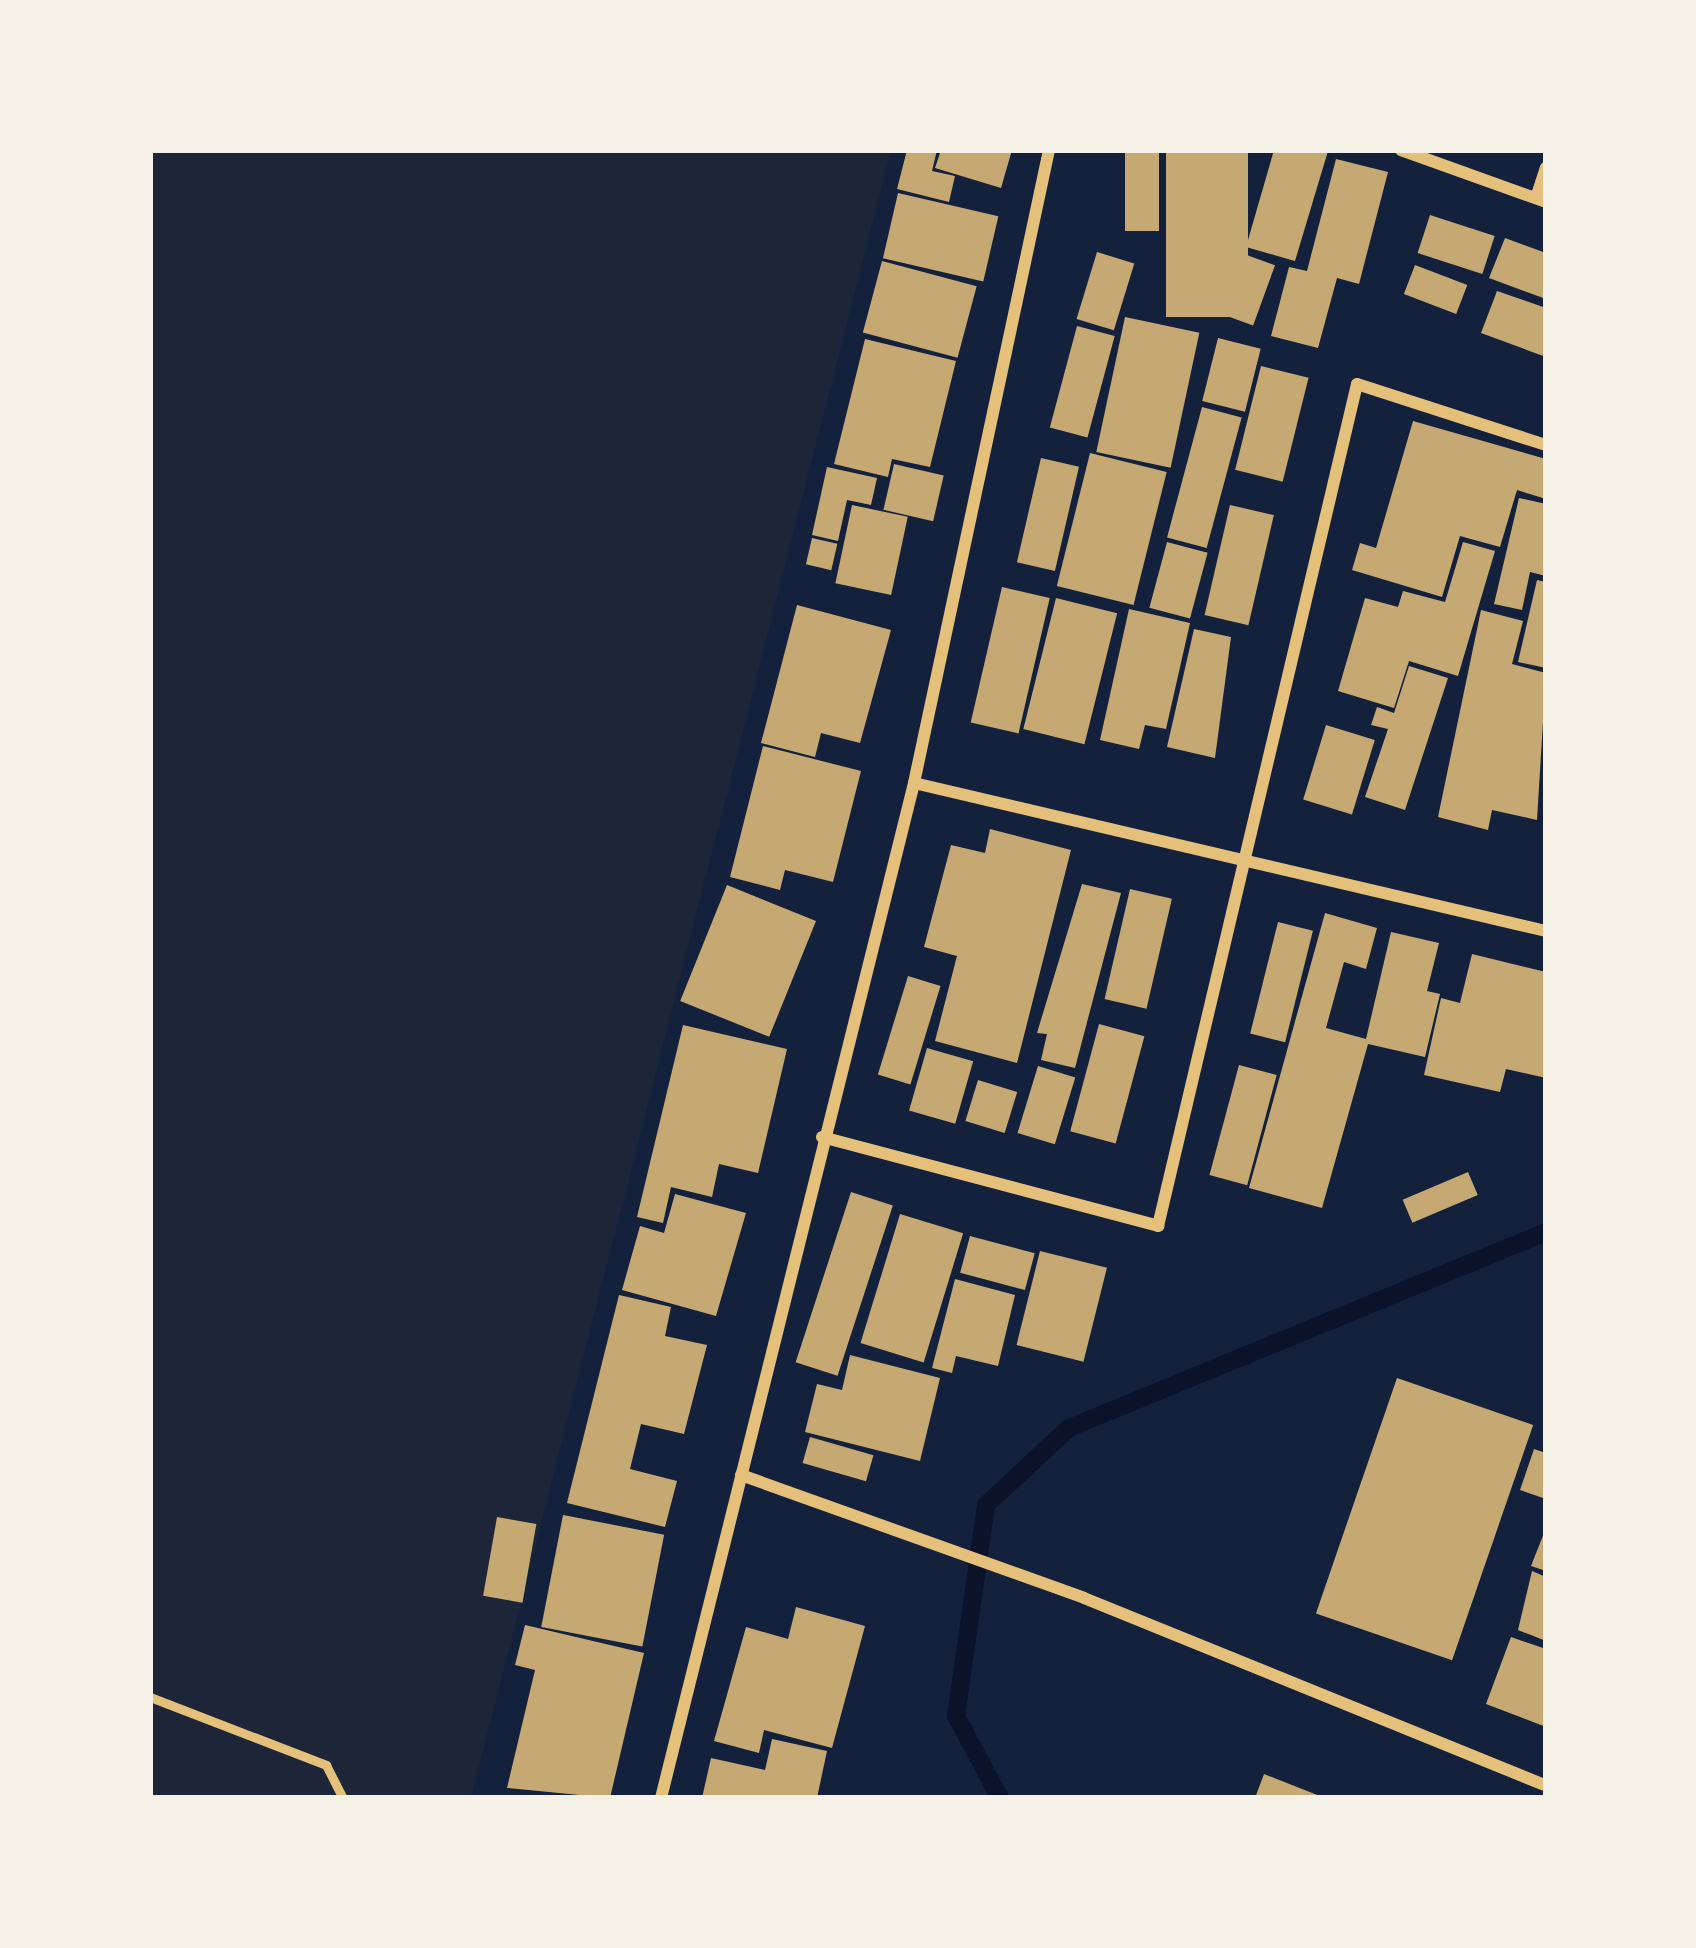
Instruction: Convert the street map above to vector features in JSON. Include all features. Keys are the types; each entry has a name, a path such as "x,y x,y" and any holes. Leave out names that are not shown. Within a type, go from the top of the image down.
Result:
{"street":[{"path":"661,1798 822,1137 914,783 1048,150"},
{"path":"1401,150 1541,200 1546,168"},
{"path":"822,1137 1158,1226 1357,384 1546,445"},
{"path":"914,783 1546,931"},
{"path":"741,1475 1084,1598 1546,1786"}],"lane":[{"path":"150,1697 326,1765 343,1798"}],"shaded area":[{"path":"150,150 891,150 471,1798 150,1798"}],"building":[{"path":"907,150 937,150 932,171 955,176 949,202 897,189"},
{"path":"941,150 1012,150 1001,188 935,168"},
{"path":"1125,150 1159,150 1159,231 1125,231"},
{"path":"1166,150 1248,150 1248,317 1166,317"},
{"path":"1274,150 1328,151 1295,261 1246,247"},
{"path":"1336,159 1388,172 1359,284 1337,278 1318,348 1271,336 1289,267 1307,271"},
{"path":"898,193 998,216 983,281 883,258"},
{"path":"1430,215 1495,236 1482,274 1418,253"},
{"path":"1505,238 1546,253 1546,299 1489,278"},
{"path":"1097,252 1134,263 1114,330 1077,319"},
{"path":"1244,254 1275,265 1253,325 1222,314"},
{"path":"882,261 977,286 958,358 863,332"},
{"path":"1415,265 1467,285 1456,314 1404,294"},
{"path":"1497,291 1546,308 1546,357 1481,333"},
{"path":"1125,317 1199,333 1171,468 1096,452"},
{"path":"1077,326 1115,336 1087,438 1050,427"},
{"path":"1218,338 1261,349 1245,412 1202,401"},
{"path":"865,339 956,361 930,467 892,459 888,477 834,464"},
{"path":"1261,366 1309,378 1283,482 1235,470"},
{"path":"1202,407 1242,418 1207,548 1167,537"},
{"path":"1413,421 1546,459 1546,499 1517,490 1500,547 1460,536 1442,597 1352,570 1360,543 1376,548"},
{"path":"1090,453 1167,472 1134,605 1057,586"},
{"path":"1041,458 1079,467 1055,571 1017,562"},
{"path":"894,464 944,475 933,521 883,510"},
{"path":"827,467 877,478 871,505 847,500 838,541 812,535"},
{"path":"1519,498 1546,504 1546,576 1530,572 1522,610 1494,604"},
{"path":"852,505 908,517 891,595 835,583"},
{"path":"1230,505 1274,515 1248,625 1205,615"},
{"path":"812,538 837,544 831,570 806,564"},
{"path":"1167,542 1208,553 1190,619 1149,608"},
{"path":"1463,542 1495,551 1458,676 1409,661 1394,708 1338,691 1365,598 1398,607 1403,591 1445,602"},
{"path":"1537,580 1546,582 1546,668 1518,662"},
{"path":"1002,587 1050,598 1018,733 971,722"},
{"path":"1056,598 1117,613 1084,744 1023,729"},
{"path":"797,605 891,630 860,743 821,733 815,757 761,743"},
{"path":"1129,609 1190,623 1166,729 1145,725 1139,749 1100,740"},
{"path":"1481,610 1523,621 1512,664 1546,673 1537,820 1492,810 1488,830 1438,817"},
{"path":"1194,629 1231,637 1215,758 1167,747"},
{"path":"1409,666 1448,678 1405,810 1365,797 1388,729 1371,725 1377,707 1394,713"},
{"path":"1326,725 1375,740 1352,815 1303,800"},
{"path":"763,746 861,771 833,882 785,870 780,890 730,877"},
{"path":"990,829 1071,850 1017,1063 935,1041 957,956 924,947 951,845 985,853"},
{"path":"1082,884 1121,893 1075,1068 1041,1060 1047,1034 1037,1033"},
{"path":"727,885 816,921 769,1037 680,1001"},
{"path":"1130,889 1172,899 1146,1009 1105,999"},
{"path":"1325,913 1377,928 1366,969 1344,962 1326,1028 1366,1039 1391,932 1439,943 1427,991 1440,994 1425,1057 1368,1044 1322,1208 1249,1188"},
{"path":"1278,922 1313,931 1285,1042 1250,1034"},
{"path":"1472,954 1546,972 1546,1078 1506,1069 1500,1092 1424,1075 1441,998 1460,1003"},
{"path":"908,976 941,986 910,1084 878,1074"},
{"path":"1099,1024 1144,1036 1116,1143 1070,1131"},
{"path":"683,1025 787,1049 758,1173 719,1164 712,1197 671,1187 663,1223 637,1217"},
{"path":"927,1048 973,1061 955,1124 909,1110"},
{"path":"1239,1065 1277,1075 1247,1185 1209,1175"},
{"path":"1038,1066 1075,1077 1055,1144 1018,1133"},
{"path":"978,1080 1017,1092 1005,1133 965,1121"},
{"path":"1468,1172 1478,1195 1412,1223 1403,1200"},
{"path":"851,1192 893,1206 838,1376 796,1362"},
{"path":"675,1194 746,1213 716,1316 622,1290 640,1226 664,1233"},
{"path":"900,1214 963,1233 924,1362 861,1343"},
{"path":"970,1236 1035,1253 1025,1290 960,1273"},
{"path":"1040,1251 1107,1268 1083,1362 1017,1345"},
{"path":"955,1279 1015,1295 998,1366 956,1356 952,1373 932,1368"},
{"path":"619,1295 671,1307 665,1336 707,1345 684,1434 641,1424 630,1469 677,1481 665,1527 567,1503"},
{"path":"850,1355 940,1378 920,1461 805,1432 817,1384 842,1390"},
{"path":"1397,1378 1533,1425 1452,1660 1316,1613"},
{"path":"810,1437 873,1455 866,1481 803,1463"},
{"path":"1534,1449 1546,1453 1546,1499 1520,1490"},
{"path":"563,1515 664,1535 642,1647 541,1627"},
{"path":"497,1517 536,1524 523,1603 483,1596"},
{"path":"1546,1528 1546,1571 1531,1566"},
{"path":"1532,1571 1546,1577 1546,1641 1518,1630"},
{"path":"796,1607 865,1626 832,1748 764,1730 759,1753 714,1741 746,1627 788,1639"},
{"path":"525,1625 644,1653 610,1798 507,1788 535,1670 515,1665"},
{"path":"1511,1637 1546,1649 1546,1727 1486,1704"},
{"path":"772,1739 827,1751 817,1798 702,1798 711,1758 765,1770"},
{"path":"1264,1774 1325,1798 1255,1798"}],"waterway":[{"path":"1000,1798 956,1716 986,1505 1069,1428 1546,1232"}]}
